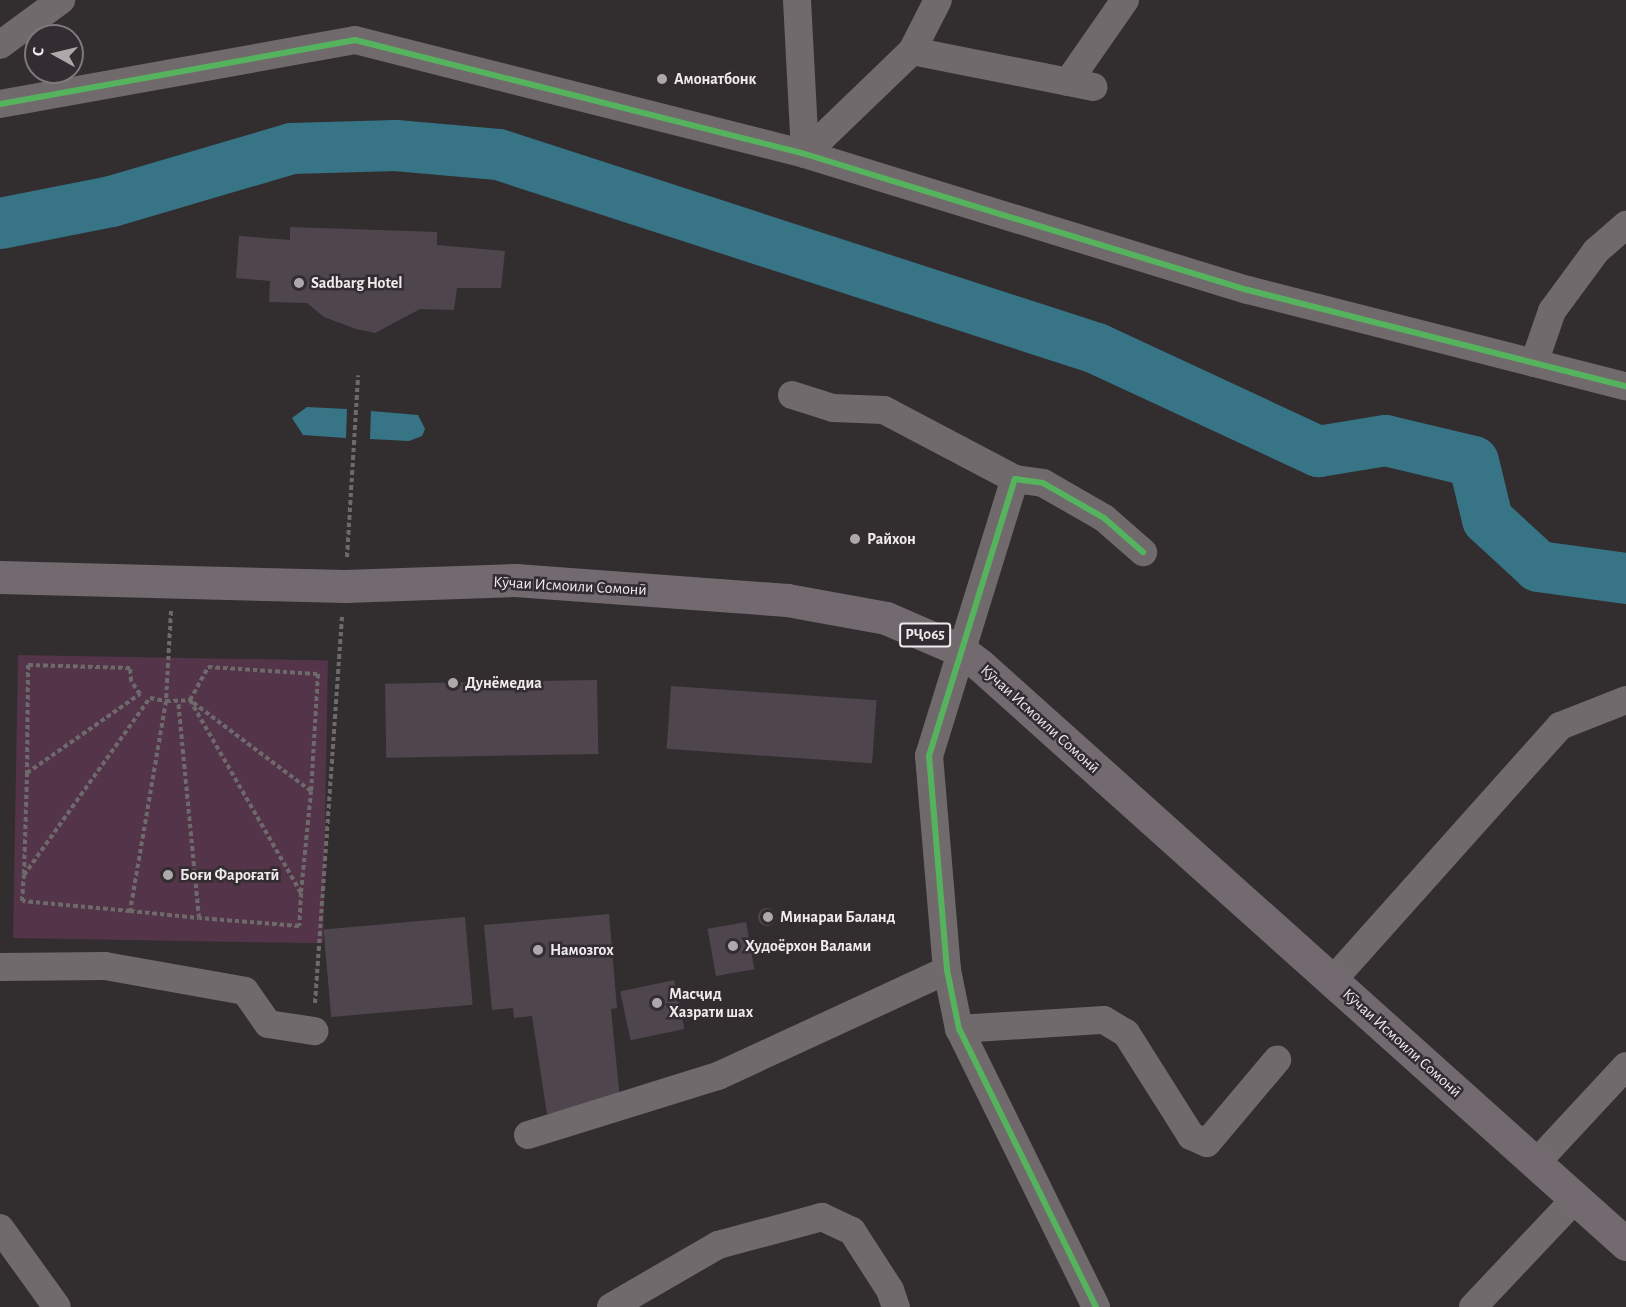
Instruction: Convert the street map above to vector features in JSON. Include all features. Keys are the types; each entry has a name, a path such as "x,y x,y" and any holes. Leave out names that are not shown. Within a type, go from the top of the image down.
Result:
{"main road":[{"name":"Кӯчаи Исмоили Сомонӣ","path":"0,577 345,586 515,580 787,600 886,618 960,650 1626,1244"}],"street":[{"path":"0,45 61,0"},
{"path":"797,0 805,154"},
{"path":"805,154 912,51 938,0"},
{"path":"912,51 1081,85 1125,0"},
{"path":"0,104 355,40 805,154 1248,290 1626,386"},
{"path":"1533,363 1552,311 1596,251 1626,225"},
{"path":"792,395 833,408 884,411 1015,478 1042,483 1104,518 1143,552"},
{"path":"1015,478 929,756 947,970 959,1029 1096,1307"},
{"path":"1332,981 1560,726 1626,700"},
{"path":"0,967 105,966 245,991 268,1024 314,1031"},
{"path":"528,1136 718,1076 947,970"},
{"path":"959,1029 1104,1020 1126,1033 1191,1136 1207,1143 1277,1060"},
{"path":"1536,1163 1626,1066"},
{"path":"1473,1307 1575,1199"},
{"path":"611,1307 718,1245 822,1217 852,1231 890,1290 896,1307"},
{"path":"0,1228 57,1307"}],"path":[{"path":"314,1031 320,887 345,586 358,375"},
{"path":"130,911 166,701 172,580"},
{"path":"190,700 208,667 318,674 311,790 299,926 22,901 28,665 130,668 131,681 140,694 166,701 190,700 311,790"},
{"path":"27,773 140,694"},
{"path":"24,874 150,698"},
{"path":"190,700 301,893"},
{"path":"178,701 199,918"}],"shaded area":[{"path":"18,655 328,660 323,943 13,938"}],"water":[{"path":"307,407 347,409 346,438 303,435 292,418"},
{"path":"371,411 418,415 425,429 422,436 409,441 370,439"}],"building":[{"path":"290,227 437,232 437,245 505,251 501,288 457,288 454,310 420,309 375,333 356,329 324,317 307,303 269,302 270,281 236,278 239,236 290,240"},
{"path":"597,680 598,754 386,758 385,684"},
{"path":"671,686 876,700 872,763 667,749"},
{"path":"763,908 771,908 776,913 774,924 763,926 758,921 758,913"},
{"path":"609,914 617,1008 611,1009 620,1100 547,1114 532,1016 514,1018 513,1008 492,1010 484,925"},
{"path":"465,917 473,1005 331,1017 324,929"},
{"path":"746,922 754,969 716,976 708,929"},
{"path":"674,980 684,1029 631,1040 620,991"}],"waterway":[{"path":"0,223 111,201 291,148 395,145 498,154 1096,348 1318,451 1385,440 1473,461 1487,519 1538,566 1626,578"}],"cycle path":[{"path":"0,104 355,40 805,154 1248,290 1626,386"},
{"path":"1096,1307 959,1029 947,970 929,756 1015,479 1043,483 1104,518 1143,552"}],"place":[{"name":"Амонатбонк","path":"662,79"},
{"name":"Sadbarg Hotel","path":"299,283"},
{"name":"Райхон","path":"855,539"},
{"name":"Дунёмедиа","path":"453,683"},
{"name":"Боғи Фароғатӣ","path":"168,875"},
{"name":"Минараи Баланд","path":"768,917"},
{"name":"Худоёрхон Валами","path":"733,946"},
{"name":"Намозгох","path":"538,950"},
{"name":"Масҷид Хазрати шах","path":"657,1003"}]}
